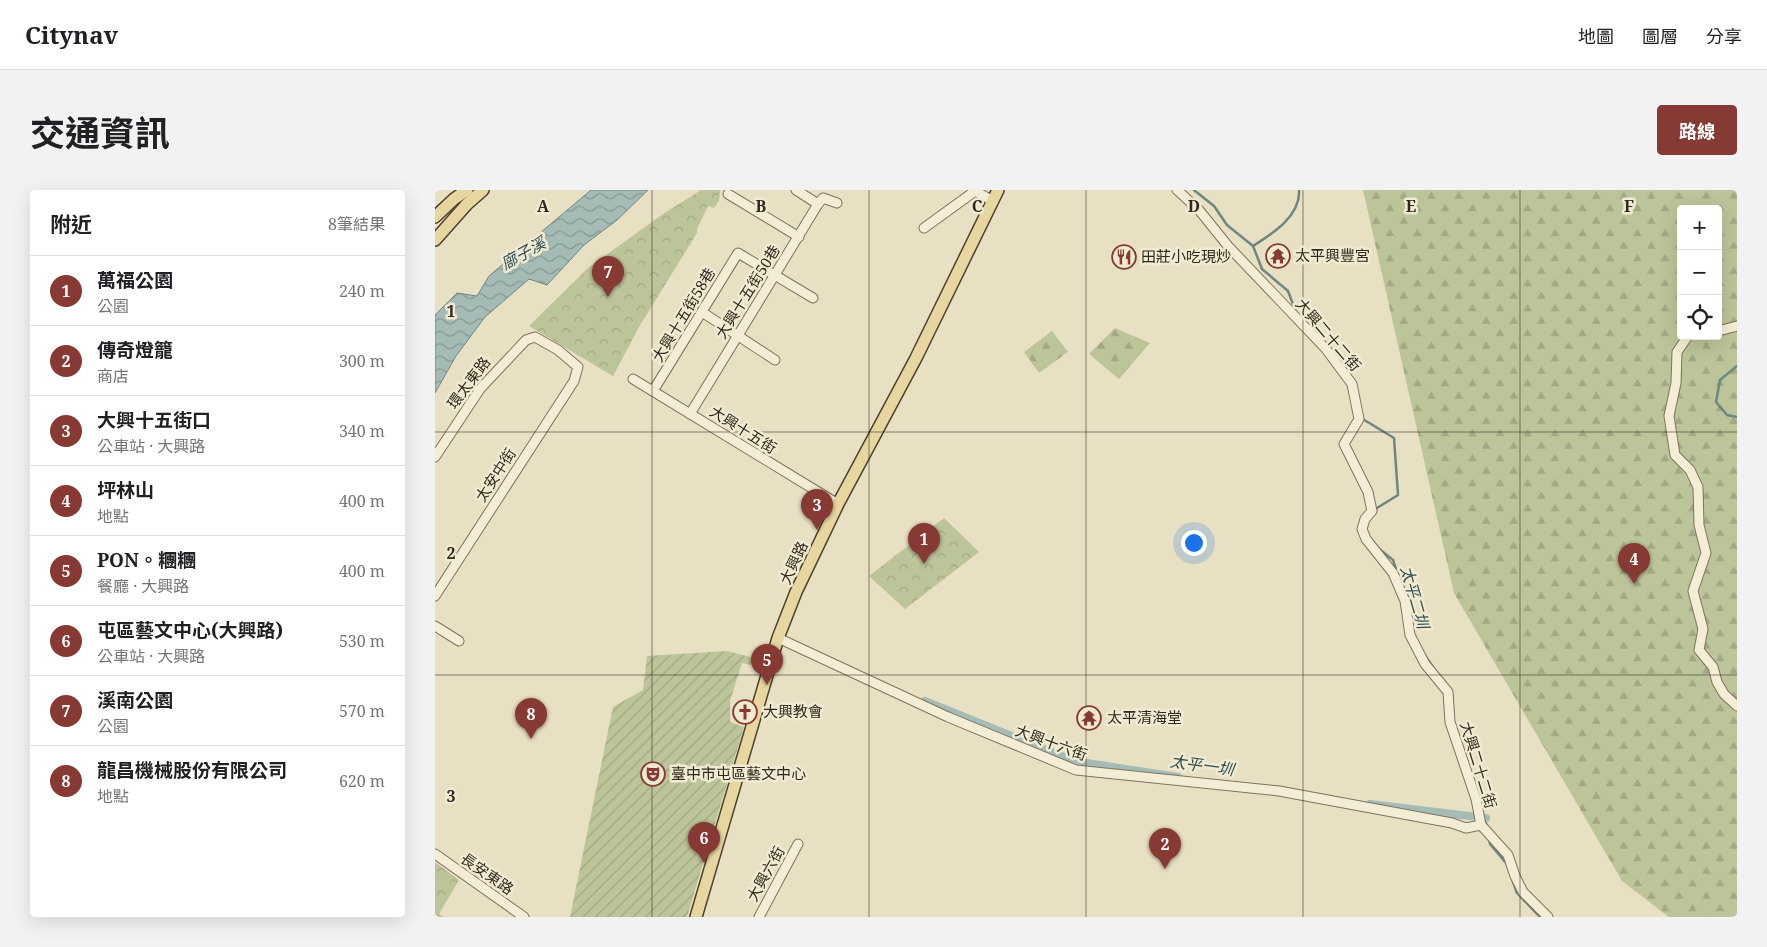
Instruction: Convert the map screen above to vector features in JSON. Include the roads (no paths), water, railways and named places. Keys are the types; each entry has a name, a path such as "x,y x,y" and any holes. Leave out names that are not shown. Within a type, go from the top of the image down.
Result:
{"main road":[{"path":"435,217 454,199 467,190"},
{"path":"435,240 467,204 483,190"},
{"name":"大興路","path":"696,917 778,638 800,584 838,504 916,358 998,190"}],"street":[{"path":"796,190 818,204 823,198 837,204"},
{"name":"大興二十二街","path":"1177,190 1199,210 1227,246 1326,349 1352,384 1359,419 1344,444 1368,492 1372,511 1365,519 1362,529 1366,539 1393,573 1405,601 1410,635 1425,664 1448,692 1450,722 1476,799 1481,825"},
{"path":"923,228 975,191 993,201"},
{"path":"728,194 799,237"},
{"name":"大興十五街50巷","path":"690,414 818,204"},
{"name":"大興十五街58巷","path":"653,391 737,253 775,276"},
{"path":"775,276 813,298"},
{"path":"702,312 775,360"},
{"path":"1722,330 1737,326"},
{"name":"環太東路","path":"435,457 480,389 519,345 526,340 535,337 558,350 578,367"},
{"path":"1685,340 1677,352 1676,383 1669,425 1675,455 1690,470 1698,487 1699,525 1706,553 1693,591 1703,629 1699,650 1713,667 1717,682 1724,694 1737,706"},
{"name":"太安中街","path":"435,596 574,381 578,367"},
{"name":"大興十五街","path":"633,379 838,504"},
{"path":"435,626 459,641"},
{"name":"大興十六街","path":"778,638 948,717 1076,770 1279,791 1452,823 1466,828 1481,825"},
{"path":"1481,825 1508,855 1523,892 1547,917"},
{"name":"大興六街","path":"759,917 798,844"},
{"name":"長安東路","path":"435,854 524,917"}],"water":[{"name":"廍子溪","path":"591,190 648,190 617,220 584,245 547,285 529,279 485,317 456,356 435,393 435,315 457,293 477,296 489,276"}],"waterway":[{"name":"太平二圳","path":"1194,190 1214,206 1227,225 1253,246 1262,269 1288,291 1296,312"},
{"path":"1253,246 1276,230 1290,216 1295,208 1299,190"},
{"path":"1737,366 1720,380 1716,402 1727,415 1737,417"},
{"name":"太平二圳","path":"1361,418 1394,438 1398,495 1377,508 1375,512"},
{"name":"太平二圳","path":"1378,548 1393,560 1397,572"},
{"name":"太平二圳","path":"1426,657 1433,667"},
{"name":"太平一圳","path":"925,701 1074,761 1178,777"},
{"name":"太平一圳","path":"1370,804 1486,818"},
{"name":"太平二圳","path":"1482,810 1487,827"},
{"name":"太平二圳","path":"1489,837 1490,844 1506,863"},
{"name":"太平二圳","path":"1512,879 1517,893 1540,917"}],"place":[{"name":"太平興豐宮","path":"1278,256"},
{"name":"田莊小吃現炒","path":"1124,257"},
{"name":"溪南公園","path":"608,297"},
{"name":"大興十五街口","path":"817,530"},
{"name":"萬福公園","path":"924,564"},
{"name":"坪林山","path":"1634,584"},
{"name":"PON。糰糰","path":"767,685"},
{"name":"大興教會","path":"745,712"},
{"name":"太平清海堂","path":"1089,718"},
{"name":"龍昌機械股份有限公司","path":"531,739"},
{"name":"臺中市屯區藝文中心","path":"653,774"},
{"name":"屯區藝文中心(大興路)","path":"704,863"},
{"name":"傳奇燈籠","path":"1165,869"}]}
